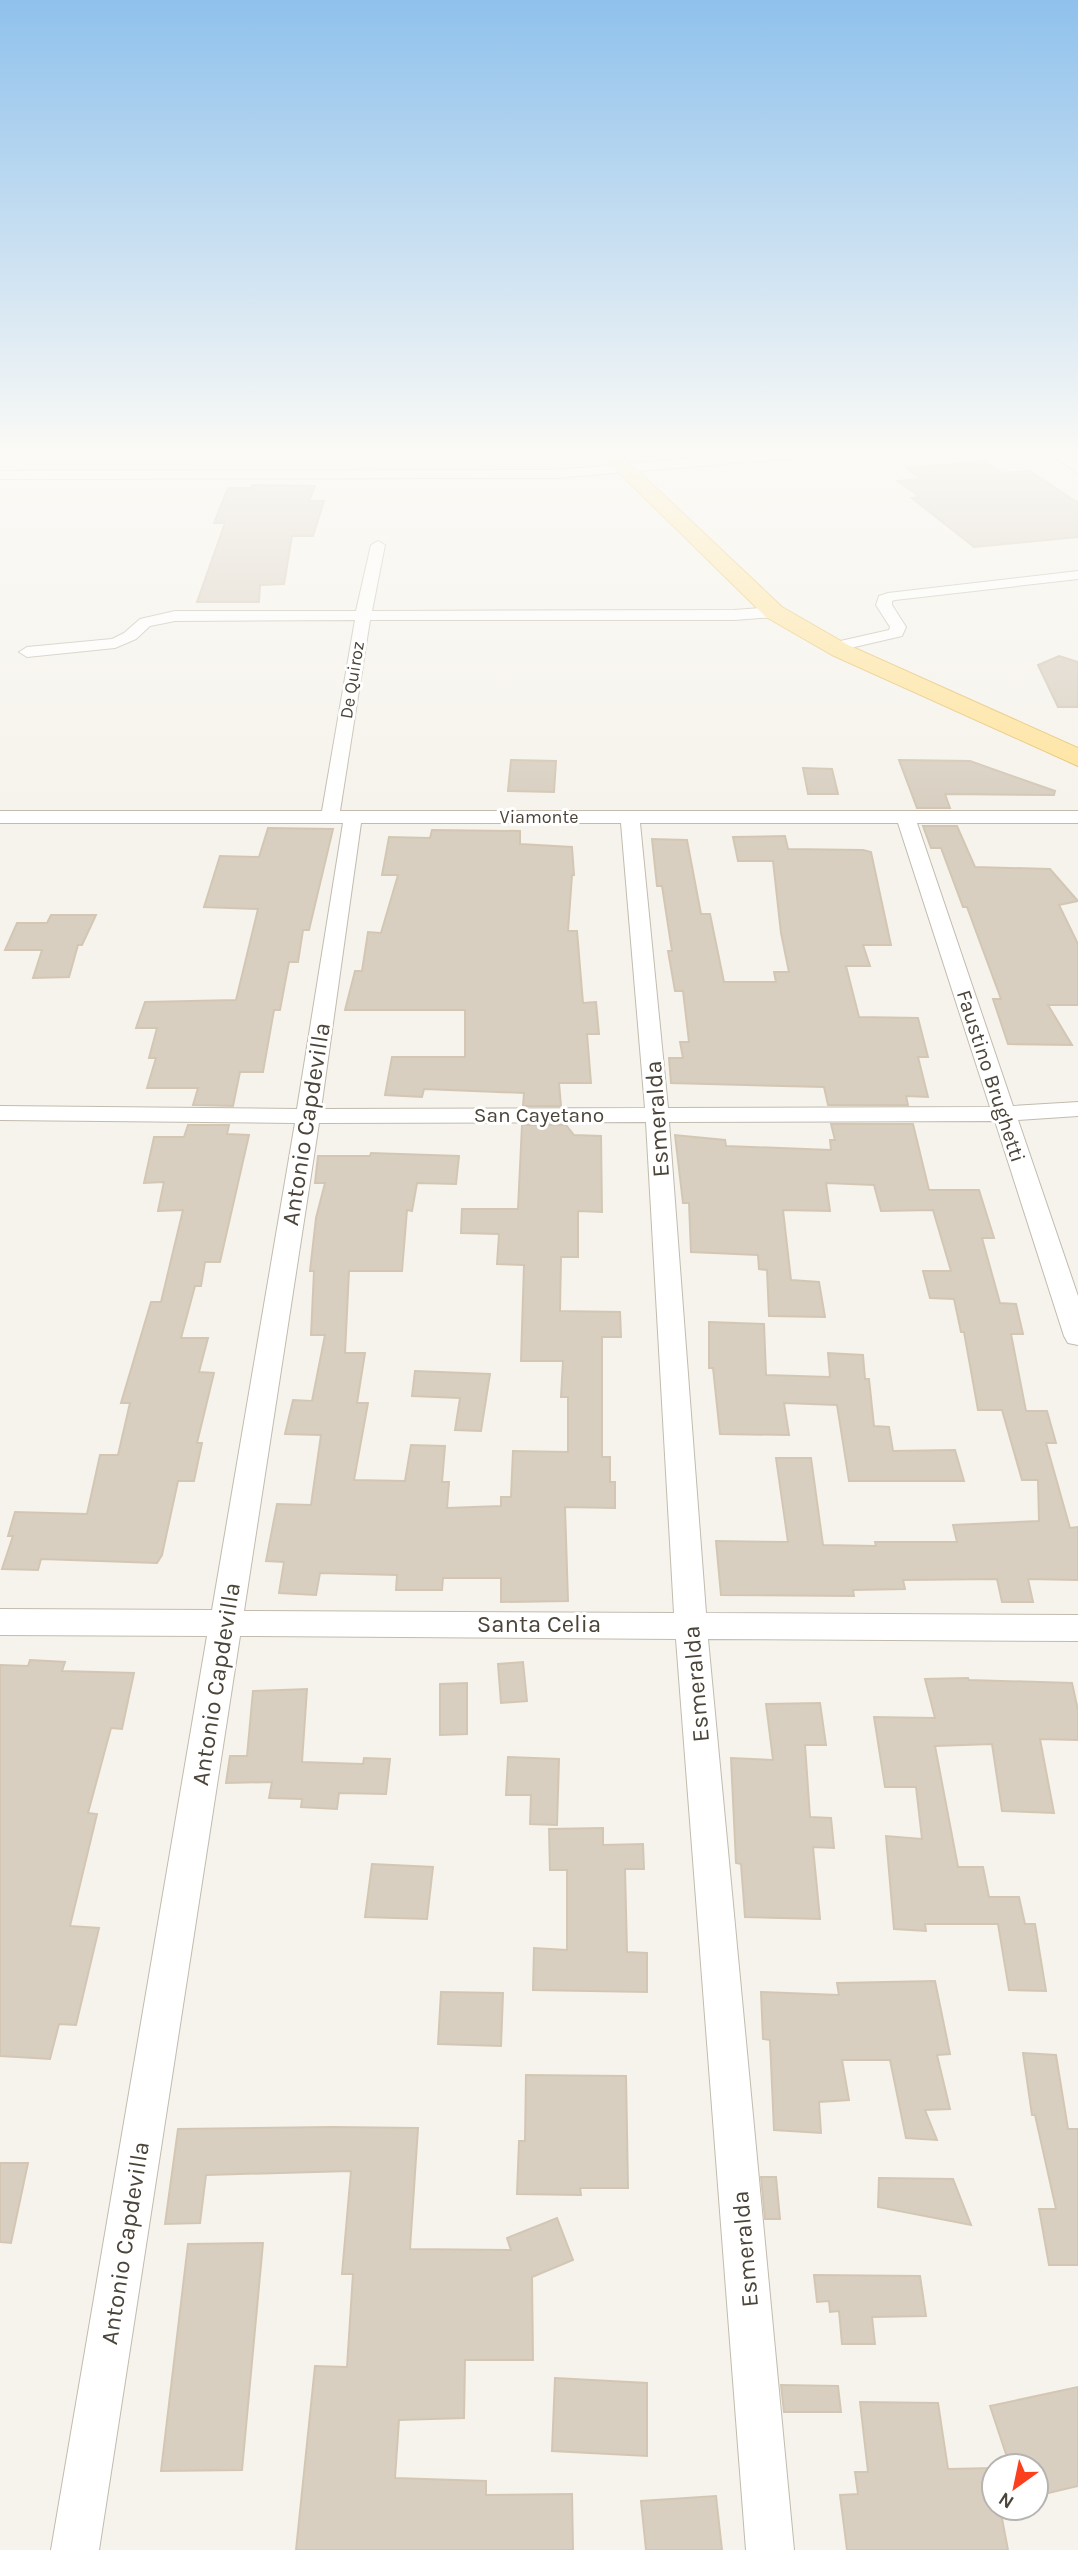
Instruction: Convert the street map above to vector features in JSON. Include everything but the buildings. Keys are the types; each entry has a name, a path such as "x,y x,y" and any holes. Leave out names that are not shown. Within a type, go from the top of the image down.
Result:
{"main road":[{"path":"730,570 774,612 833,647 1078,758"}],"street":[{"name":"De Quiroz","path":"342,817 363,616 373,570"},
{"path":"833,647 896,633 898,627 884,605 884,599 893,596 1078,575"},
{"path":"27,652 115,643 130,636 145,622 175,616 734,615 774,612"},
{"name":"Faustino Brughetti","path":"905,815 1078,1336"},
{"name":"Viamonte","path":"0,817 1078,817"},
{"name":"Antonio Capdevilla","path":"75,2550 309,1116 342,817"},
{"name":"Esmeralda","path":"630,818 657,1115 691,1624 770,2550"},
{"name":"San Cayetano","path":"0,1112 309,1116 1003,1114 1078,1109"},
{"name":"Santa Celia","path":"0,1622 691,1624 1078,1629"}]}
